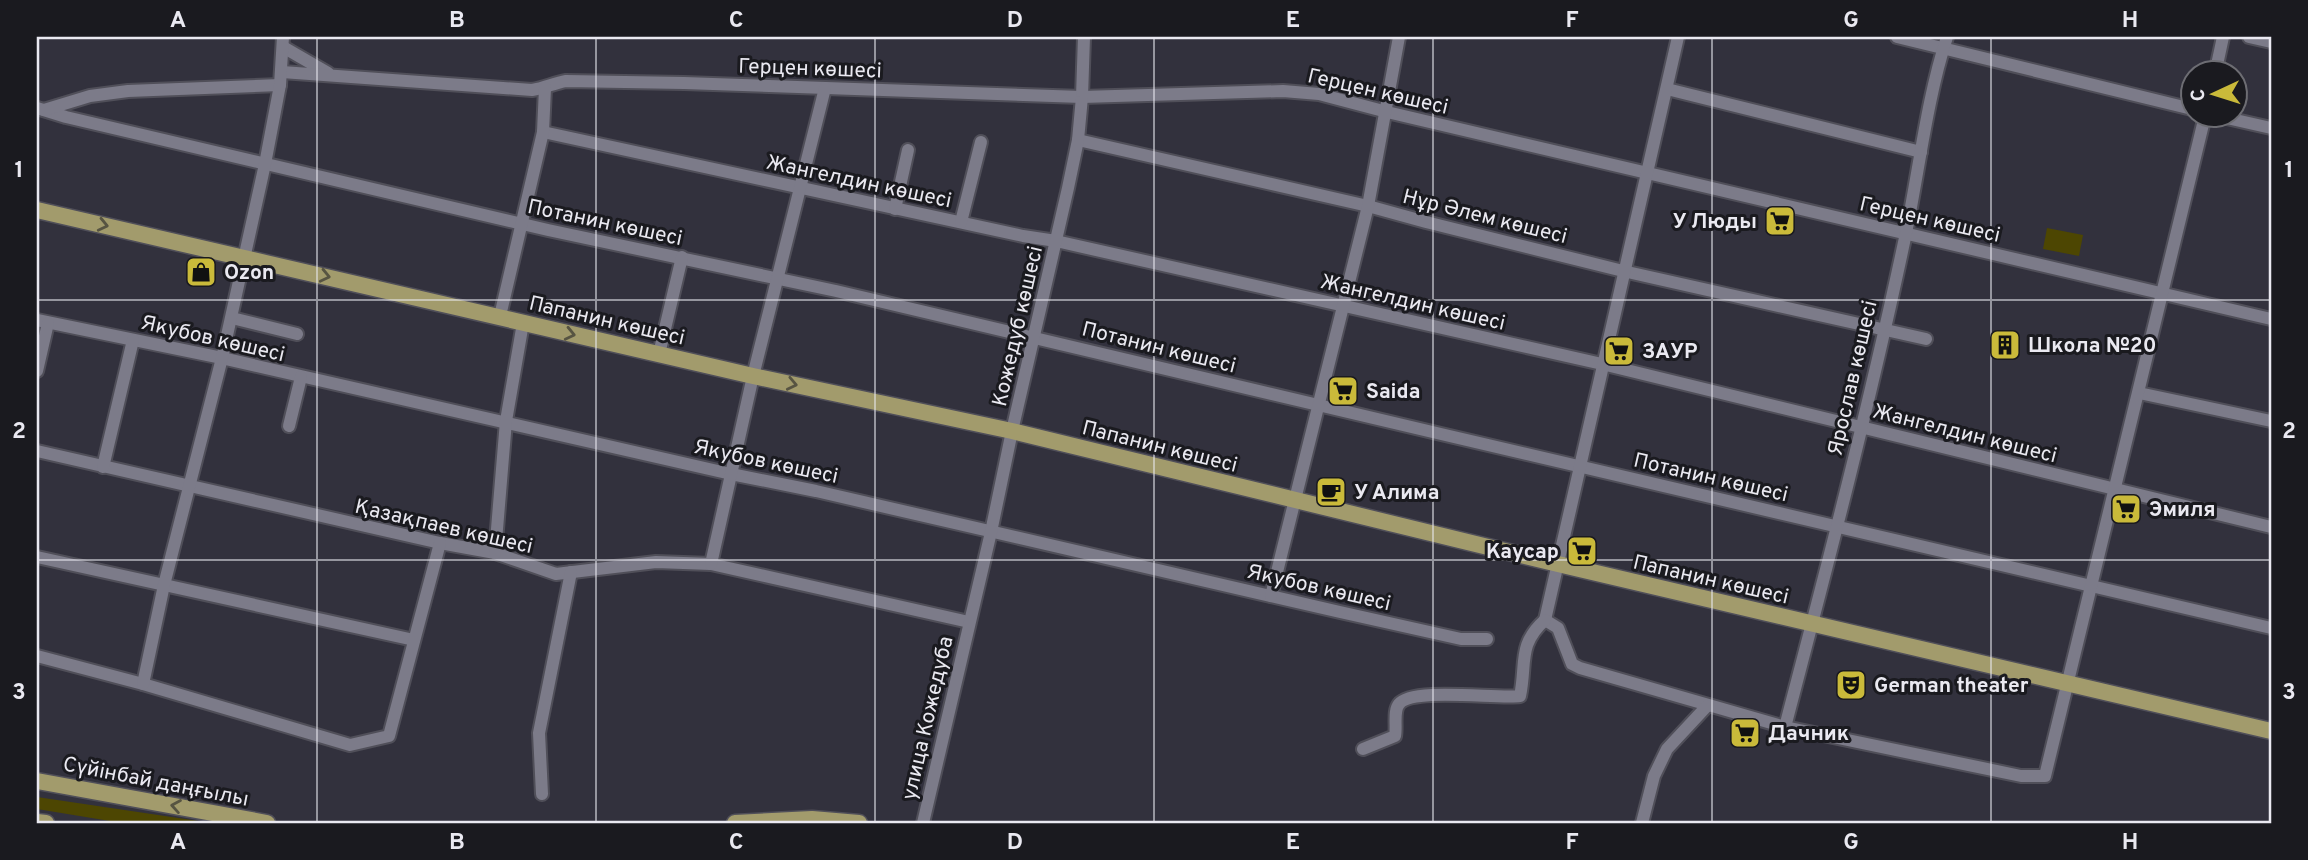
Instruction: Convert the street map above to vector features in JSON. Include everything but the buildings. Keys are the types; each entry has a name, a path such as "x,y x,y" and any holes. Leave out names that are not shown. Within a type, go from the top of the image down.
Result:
{"main road":[{"name":"Папанин көшесі","path":"37,210 753,376 1012,431 1558,564 2271,731"},
{"name":"Сүйінбай даңғылы","path":"40,782 226,818 267,823"},
{"path":"734,823 811,819 859,823"}],"street":[{"name":"Кожедуб көшесі","path":"969,622 1078,140 1084,37"},
{"path":"1270,596 1368,206 1399,37"},
{"path":"1363,749 1395,736 1397,708 1400,702 1406,699 1433,694 1507,698 1520,696 1524,678 1523,658 1532,631 1545,620 1678,37"},
{"path":"1896,37 1945,42 2178,105"},
{"path":"2218,60 2223,37"},
{"path":"2249,37 2271,42"},
{"path":"283,42 331,75"},
{"path":"144,684 164,585 232,318 281,78 283,42"},
{"name":"Ярослав көшесі","path":"1785,727 1861,428 1906,233 1945,42"},
{"name":"Герцен көшесі","path":"281,78 331,75 519,89 545,89 556,82 566,81 1082,97 1283,91 1319,94 2271,319"},
{"path":"40,109 90,96 128,90 281,78"},
{"path":"711,564 753,376 825,88"},
{"path":"500,316 543,132 545,89"},
{"path":"1667,89 1921,152"},
{"name":"Потанин көшесі","path":"40,109 521,223 1109,354 1175,372 2271,628"},
{"path":"2248,123 2271,128"},
{"path":"1545,620 1558,628 1572,664 1785,727 2021,776 2045,776 2202,130"},
{"name":"Жангелдин көшесі","path":"543,132 1056,242 1602,364 2271,527"},
{"name":"Нұр Әлем көшесі","path":"1078,140 1368,206 1623,271 1926,339"},
{"path":"961,222 981,142"},
{"path":"895,209 908,150"},
{"path":"659,354 682,257"},
{"path":"232,318 298,334"},
{"path":"37,371 43,321"},
{"name":"Якубов көшесі","path":"43,321 506,421 1461,639 1487,639"},
{"path":"495,553 506,421 523,323"},
{"path":"103,467 133,340"},
{"path":"289,426 301,377"},
{"path":"2139,393 2271,421"},
{"name":"Қазақпаев көшесі","path":"37,451 440,543 495,553 556,574 656,562 711,564 969,622"},
{"path":"37,656 144,684 350,745 389,736 440,543"},
{"path":"37,557 414,640"},
{"path":"542,794 539,733 571,572"},
{"name":"улица Кожедуба","path":"923,823 969,622"},
{"path":"1642,823 1654,776 1667,749 1707,706"}],"shaded area":[{"path":"2047,228 2083,235 2079,256 2043,249"},
{"path":"37,797 212,823 122,823 37,809"}],"place":[{"name":"У Люды","path":"1780,221"},
{"name":"Ozon","path":"201,272"},
{"name":"Школа №20","path":"2005,345"},
{"name":"ЗАУР","path":"1619,351"},
{"name":"Saida","path":"1343,391"},
{"name":"У Алима","path":"1331,492"},
{"name":"Эмиля","path":"2126,509"},
{"name":"Каусар","path":"1582,551"},
{"name":"German theater","path":"1851,685"},
{"name":"Дачник","path":"1745,733"}]}
